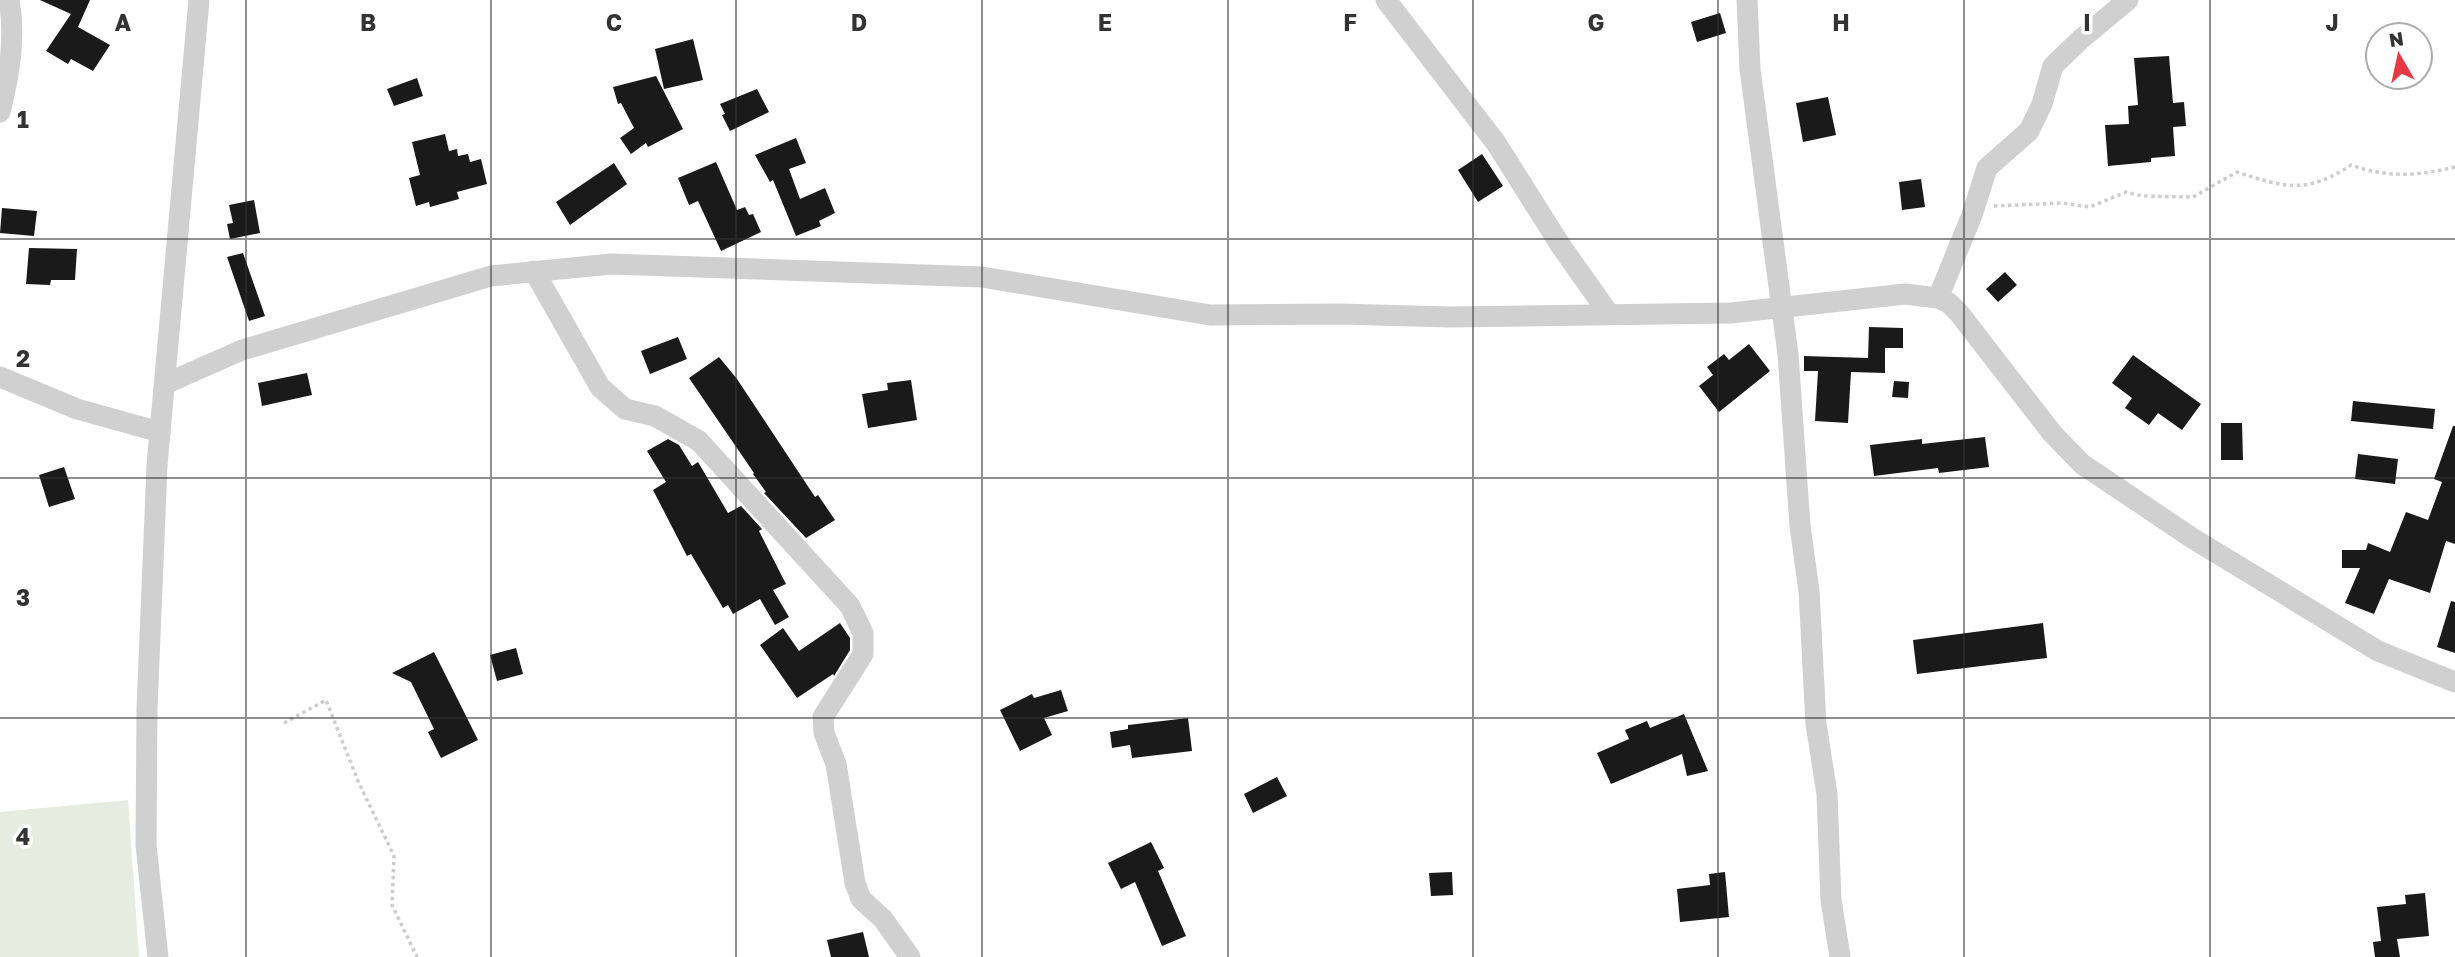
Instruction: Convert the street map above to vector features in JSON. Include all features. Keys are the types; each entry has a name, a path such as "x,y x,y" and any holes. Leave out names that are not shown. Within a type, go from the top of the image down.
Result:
{"street":[{"path":"0,112 10,74 12,14 9,0"},
{"path":"158,957 146,845 147,709 160,432 200,0"},
{"path":"1386,0 1496,143 1561,246 1609,314"},
{"path":"1747,0 1750,69 1788,354 1800,526 1809,591 1816,724 1827,794 1831,900 1840,957"},
{"path":"1938,298 1987,168 2029,131 2042,104 2053,66 2128,0"},
{"path":"165,384 242,350 491,276 611,264 982,277 1210,315 1448,317 1731,313 1894,295 1921,295 1949,303 1959,313 2052,433 2082,464 2192,538 2378,651 2455,682"},
{"path":"534,271 600,387 625,409 655,416 699,441 849,606 863,633 863,654 822,717 824,733 836,764 855,883 861,899 883,919 909,957"},
{"path":"0,377 77,409 160,432"}],"path":[{"path":"1974,207 2062,203 2090,207 2126,192 2142,196 2193,197 2238,172 2279,185 2305,187 2333,177 2351,165 2376,173 2408,175 2455,167"},
{"path":"284,723 326,700 358,780 394,856 392,905 416,957"}],"shaded area":[{"path":"128,800 139,957 0,957 0,812"}],"building":[{"path":"40,0 90,0 78,27 110,45 93,71 71,59 68,64 46,51 71,14"},
{"path":"1720,13 1726,33 1697,42 1691,22"},
{"path":"693,39 703,80 664,89 655,49"},
{"path":"2169,56 2173,103 2184,102 2186,126 2173,127 2175,156 2151,158 2151,162 2108,166 2105,125 2129,124 2128,106 2138,105 2134,58"},
{"path":"656,76 683,129 648,147 646,143 631,154 620,138 634,128 621,103 618,104 613,87"},
{"path":"417,78 423,96 394,106 387,89"},
{"path":"757,89 769,112 730,131 720,104"},
{"path":"1828,97 1836,135 1803,142 1796,103"},
{"path":"445,134 449,151 457,149 458,156 468,154 470,162 481,159 487,184 457,192 459,199 430,207 429,202 416,206 409,178 420,175 412,142"},
{"path":"796,138 806,163 789,169 800,199 825,188 835,213 819,221 821,226 796,236 773,180 770,182 755,155"},
{"path":"1482,154 1503,186 1478,202 1458,170"},
{"path":"716,162 737,210 745,207 749,215 753,214 761,232 721,251 698,201 689,205 678,178"},
{"path":"614,163 627,184 570,225 556,202"},
{"path":"1921,179 1925,207 1902,210 1899,182"},
{"path":"254,200 260,233 230,239 227,224 233,223 229,205"},
{"path":"2,208 37,211 34,236 0,233"},
{"path":"29,248 77,249 75,280 51,280 50,285 26,284"},
{"path":"243,253 265,316 249,321 227,257"},
{"path":"2005,272 2017,285 1998,302 1986,289"},
{"path":"1869,327 1903,328 1903,348 1885,348 1885,373 1851,372 1848,423 1815,421 1818,371 1804,371 1804,356 1868,358"},
{"path":"678,337 687,359 650,374 641,351"},
{"path":"1749,344 1770,371 1719,412 1699,386 1713,375 1707,367 1724,354 1729,360"},
{"path":"2133,355 2201,404 2182,430 2158,413 2149,425 2125,408 2132,398 2112,383"},
{"path":"719,357 737,379 815,497 818,495 835,520 806,538 764,493 766,492 754,473 689,378"},
{"path":"307,373 312,395 262,406 258,383"},
{"path":"911,380 917,420 868,428 862,394 888,390 887,383"},
{"path":"1894,381 1909,382 1908,398 1892,397"},
{"path":"2353,401 2435,409 2433,429 2351,421"},
{"path":"2221,423 2242,423 2243,460 2221,460"},
{"path":"2453,426 2455,544 2446,541 2430,593 2389,579 2374,614 2345,603 2360,568 2342,568 2342,550 2366,550 2368,543 2390,552 2406,512 2428,520 2442,482 2434,479"},
{"path":"1985,437 1989,467 1939,473 1938,468 1874,476 1870,445 1922,439 1922,444"},
{"path":"668,439 679,445 692,466 698,462 728,513 741,506 762,529 759,531 786,584 773,590 789,617 775,625 760,599 733,614 728,605 723,608 691,554 687,556 653,490 666,482 647,451"},
{"path":"2358,454 2398,459 2395,484 2355,479"},
{"path":"64,467 75,499 49,507 39,475"},
{"path":"2451,601 2455,602 2455,653 2437,647"},
{"path":"840,623 850,638 850,650 834,676 833,674 797,698 760,645 783,628 799,651"},
{"path":"2043,623 2047,658 1917,674 1913,640"},
{"path":"516,648 523,674 497,681 490,655"},
{"path":"434,652 478,740 441,758 428,732 434,729 411,682 392,673"},
{"path":"1061,690 1068,711 1044,718 1052,735 1020,751 1000,710 1032,694 1034,698"},
{"path":"1684,714 1708,771 1687,776 1682,754 1611,784 1597,753 1629,739 1625,730 1647,721 1650,728"},
{"path":"1188,718 1192,751 1132,758 1130,745 1112,748 1110,732 1128,729 1128,725"},
{"path":"1277,777 1287,796 1253,813 1244,794"},
{"path":"1151,842 1164,868 1158,871 1186,936 1162,946 1135,882 1121,889 1108,863"},
{"path":"1452,872 1453,895 1431,896 1429,873"},
{"path":"1725,872 1729,917 1680,922 1677,889 1710,885 1709,874"},
{"path":"2425,893 2429,936 2397,939 2400,957 2375,957 2373,942 2381,941 2377,907 2406,904 2405,895"},
{"path":"863,932 869,957 831,957 827,940"}]}
